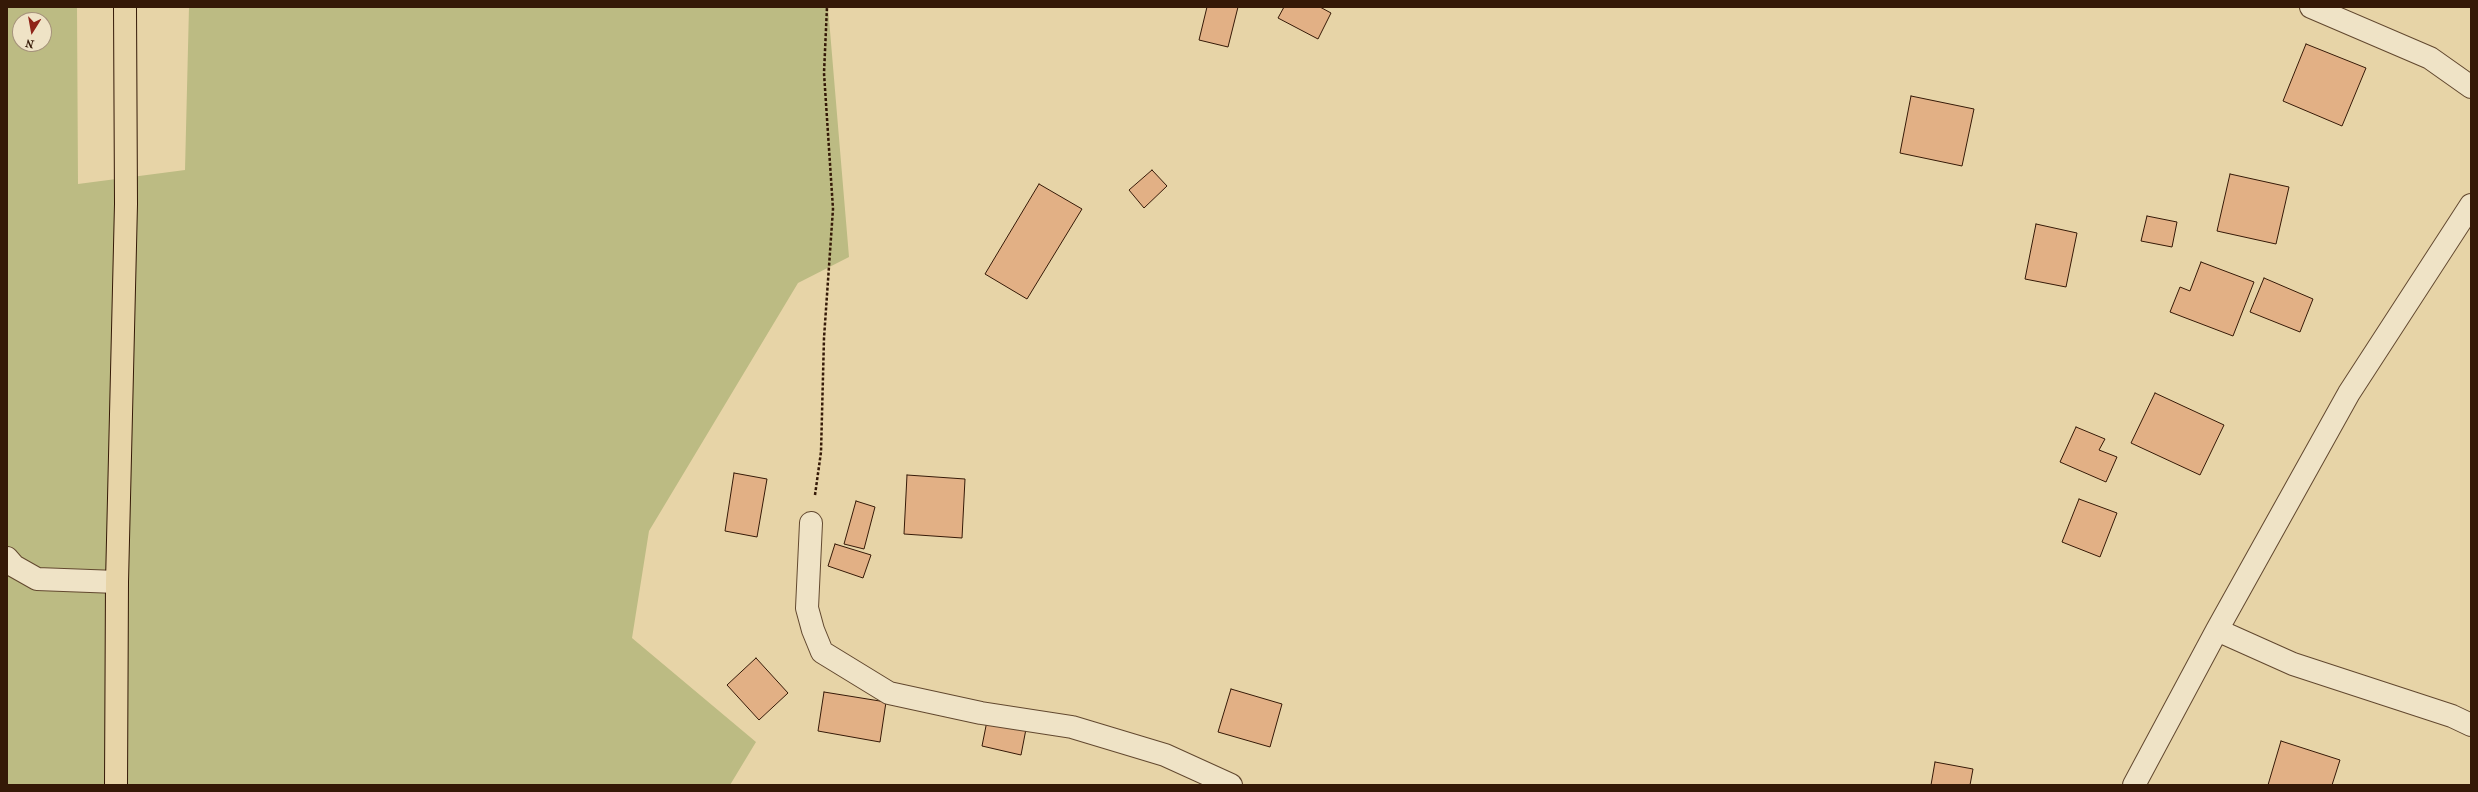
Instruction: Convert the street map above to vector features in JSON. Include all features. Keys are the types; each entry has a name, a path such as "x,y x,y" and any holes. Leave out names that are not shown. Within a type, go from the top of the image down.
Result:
{"main road":[{"path":"116,785 117,582 126,204 125,7"}],"street":[{"path":"2311,7 2430,58 2471,86"},
{"path":"2134,785 2217,630 2350,393 2471,205"},
{"path":"811,523 807,608 813,630 822,652 889,693 981,713 1072,727 1166,755 1232,785"},
{"path":"7,558 14,566 36,579 117,582"},
{"path":"2217,630 2293,664 2452,716 2471,725"}],"path":[{"path":"811,523 821,452 824,338 833,209 824,73 827,7"}],"shaded area":[{"path":"7,7 77,7 78,184 185,170 189,7 828,7 849,257 798,283 649,531 632,638 756,742 730,785 7,785"}],"building":[{"path":"1207,7 1238,7 1228,47 1199,40"},
{"path":"1284,7 1320,7 1331,13 1318,39 1278,18"},
{"path":"2306,44 2366,68 2342,126 2283,101"},
{"path":"1911,96 1974,109 1962,166 1900,153"},
{"path":"1152,170 1167,186 1144,208 1129,190"},
{"path":"2230,174 2289,187 2276,244 2217,231"},
{"path":"1039,184 1082,209 1027,299 985,274"},
{"path":"2147,216 2177,222 2172,247 2141,241"},
{"path":"2036,224 2077,233 2066,287 2025,279"},
{"path":"2201,262 2254,282 2233,336 2170,312 2180,287 2190,291"},
{"path":"2264,278 2313,299 2300,332 2250,312"},
{"path":"2155,393 2224,425 2200,475 2131,443"},
{"path":"2076,427 2105,439 2099,450 2117,457 2106,482 2060,462"},
{"path":"734,473 767,479 757,537 725,531"},
{"path":"907,475 965,479 962,538 904,534"},
{"path":"2079,499 2117,513 2100,557 2062,542"},
{"path":"856,501 875,507 864,549 844,544"},
{"path":"835,544 871,555 863,578 828,566"},
{"path":"756,658 788,693 759,720 727,685"},
{"path":"1231,689 1282,704 1270,747 1218,732"},
{"path":"824,692 886,702 880,742 818,731"},
{"path":"987,721 1026,729 1021,755 982,746"},
{"path":"2281,741 2340,760 2332,785 2268,785"},
{"path":"1935,762 1973,769 1970,785 1931,785"}]}
